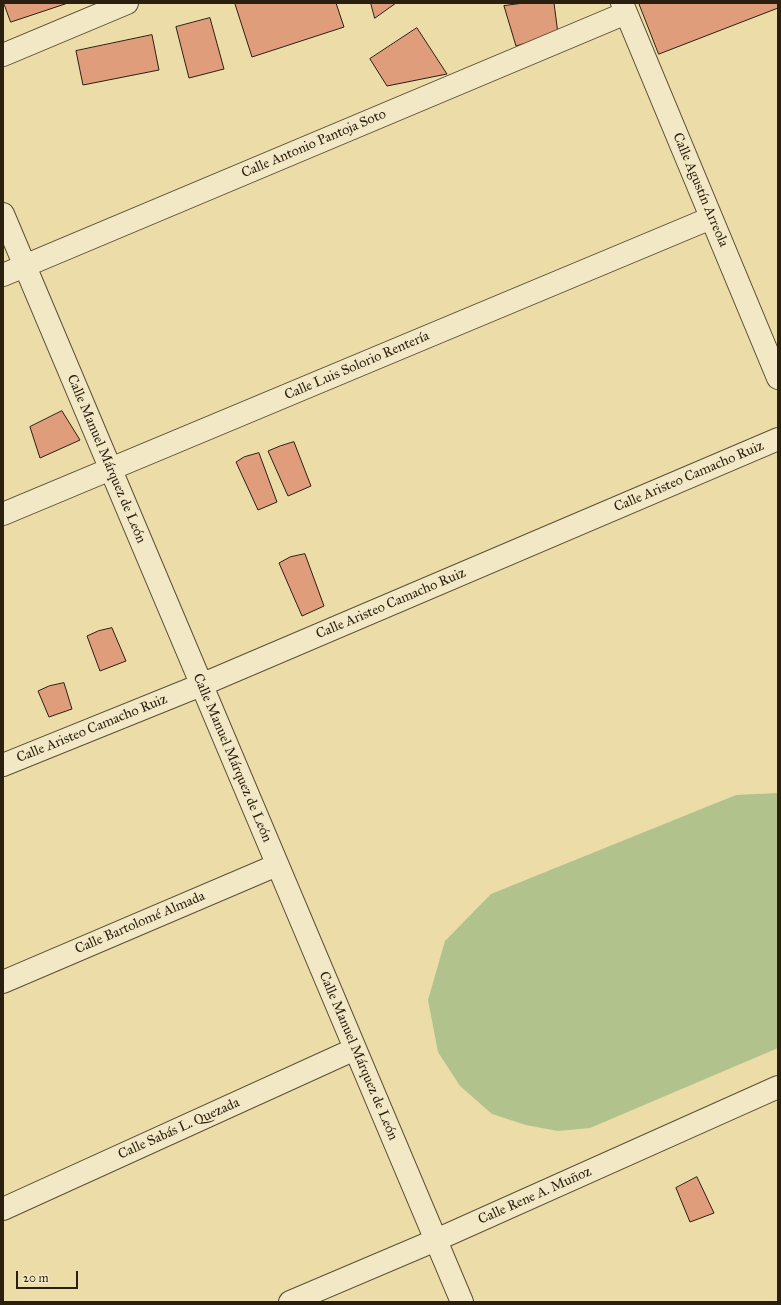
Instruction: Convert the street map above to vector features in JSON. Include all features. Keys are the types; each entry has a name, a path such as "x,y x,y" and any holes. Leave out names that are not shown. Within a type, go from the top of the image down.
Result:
{"street":[{"path":"3,54 127,3"},
{"name":"Calle Agustín Arreola","path":"624,8 778,378"},
{"name":"Calle Antonio Pantoja Soto","path":"3,275 624,8"},
{"name":"Calle Manuel Márquez de León","path":"3,214 462,1302"},
{"name":"Calle Luis Solorio Rentería","path":"3,514 711,218"},
{"name":"Calle Aristeo Camacho Ruiz","path":"3,765 201,684 778,439"},
{"name":"Calle Bartolomé Almada","path":"3,982 278,865"},
{"name":"Calle Sabás L. Quezada","path":"3,1209 355,1049"},
{"name":"Calle Rene A. Muñoz","path":"290,1302 436,1240 778,1087"}],"green space":[{"path":"778,793 778,1048 590,1128 558,1131 526,1125 492,1114 460,1086 438,1052 428,1000 445,941 491,894 736,795"}],"building":[{"path":"4,3 68,3 11,22"},
{"path":"336,3 344,27 252,57 235,4"},
{"path":"371,3 396,3 375,18"},
{"path":"524,3 554,3 558,34 516,46 504,6"},
{"path":"639,3 778,3 778,8 659,54"},
{"path":"210,18 224,69 189,78 176,27"},
{"path":"417,28 447,74 387,86 370,59"},
{"path":"152,35 159,70 83,85 76,51"},
{"path":"62,411 80,440 40,458 30,427"},
{"path":"294,442 311,486 288,496 268,451"},
{"path":"259,453 277,502 258,510 236,462 244,457"},
{"path":"305,554 324,606 302,616 279,563 290,557"},
{"path":"112,628 126,661 100,671 87,636 98,631"},
{"path":"64,683 72,709 49,717 38,691 49,686"},
{"path":"697,1177 714,1213 690,1222 676,1188"}]}
